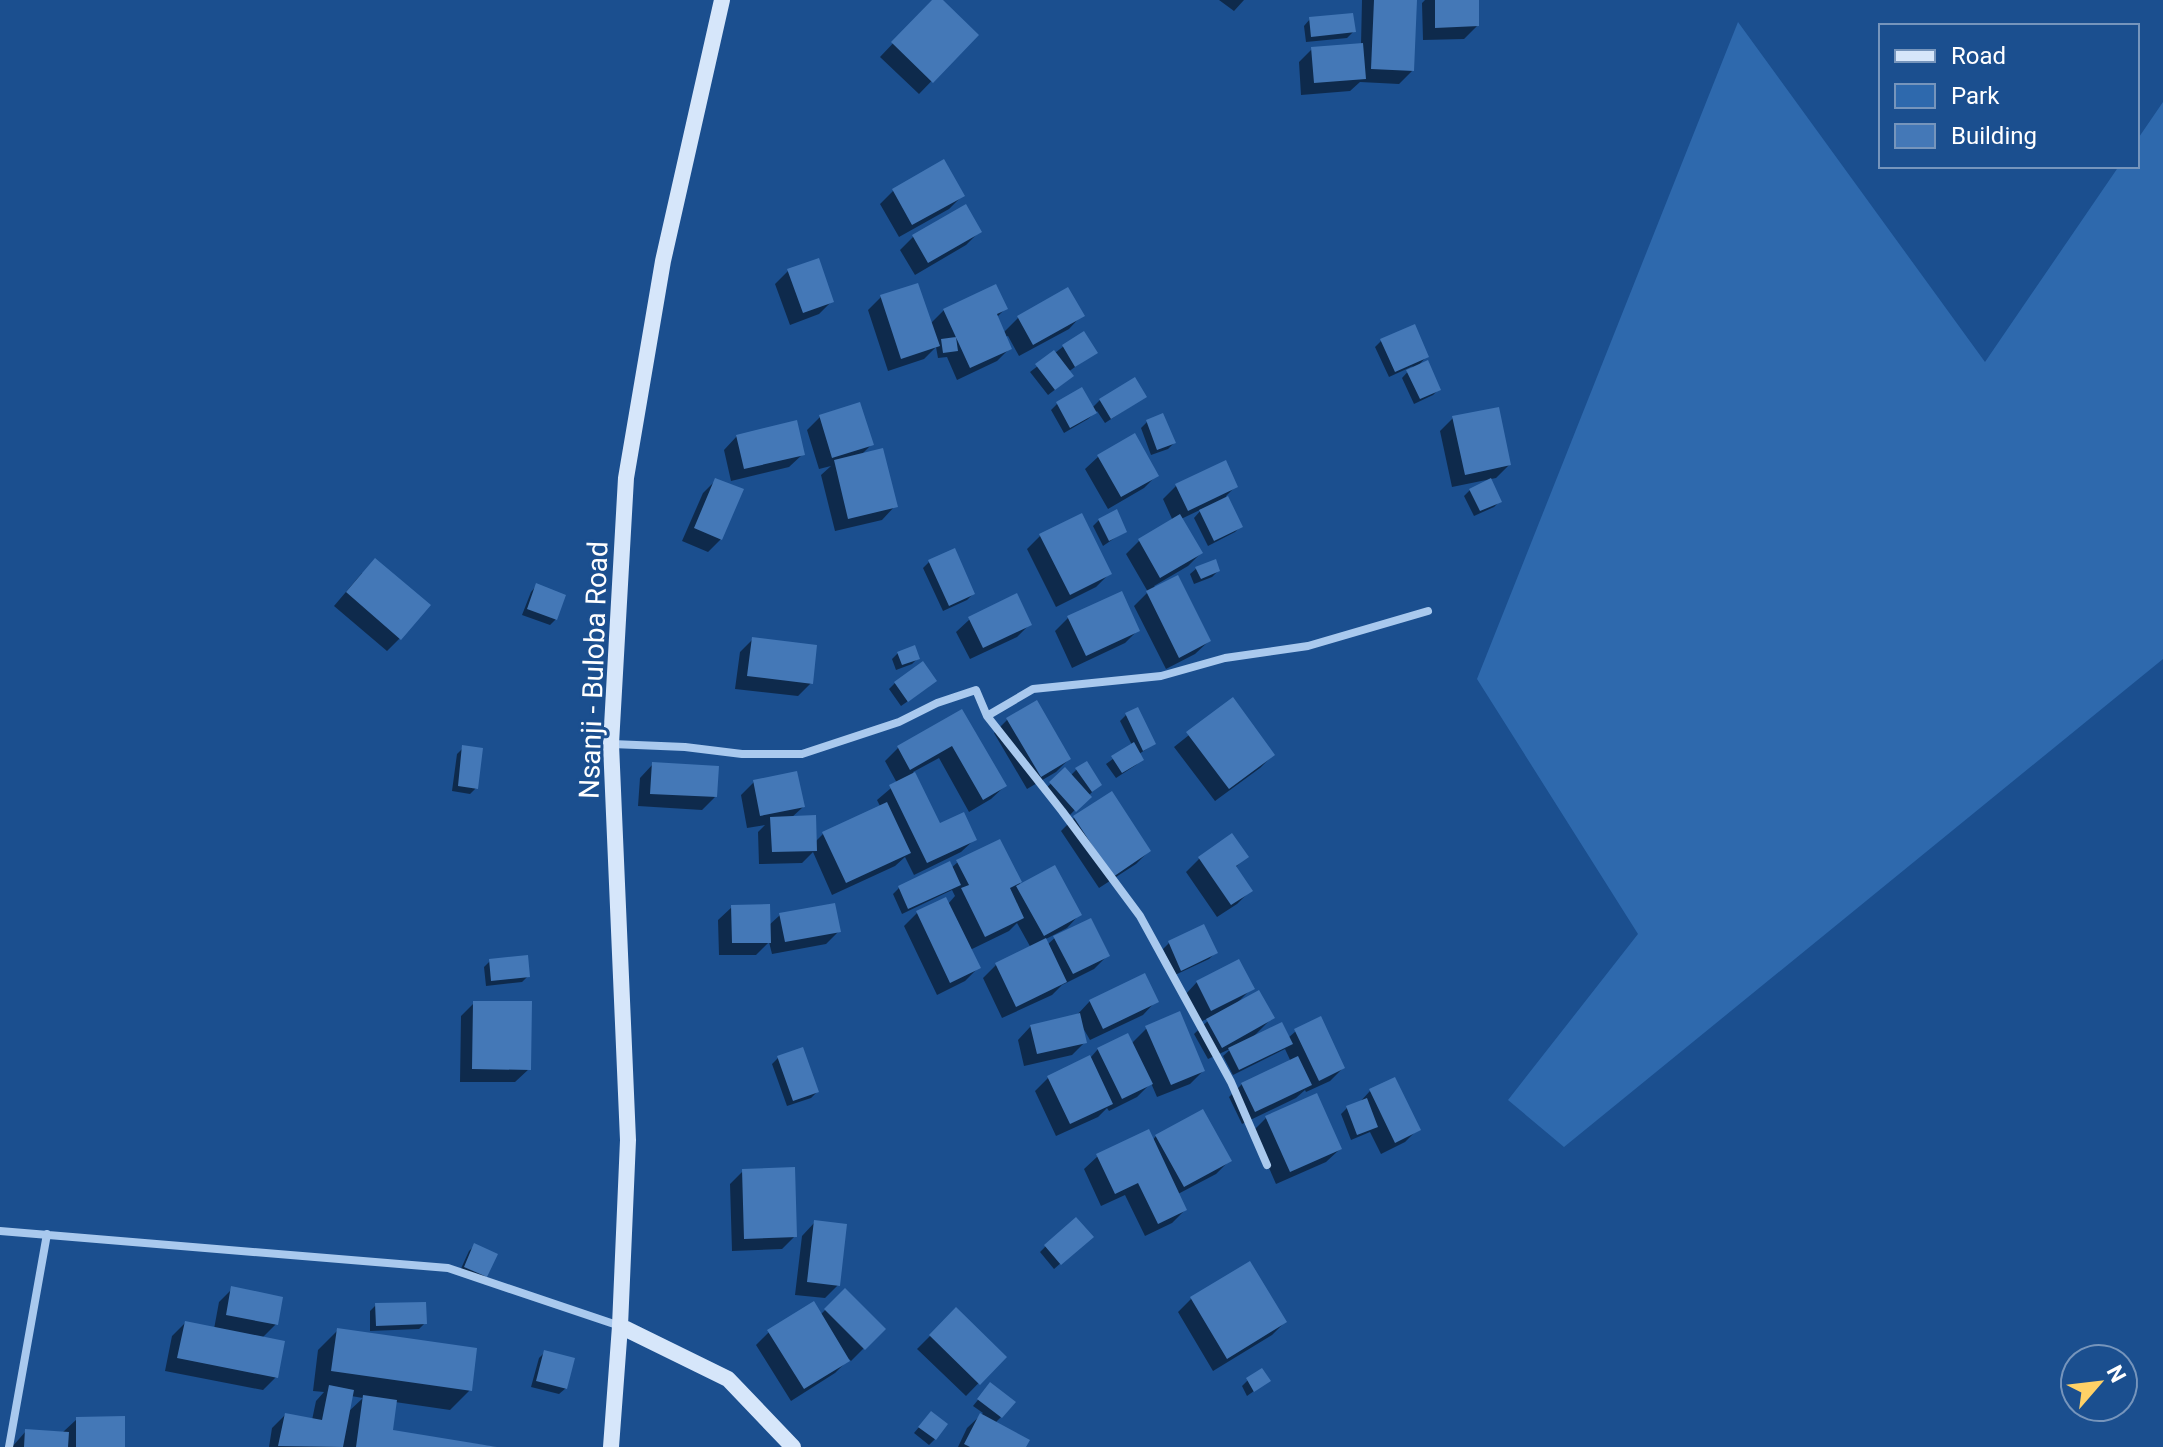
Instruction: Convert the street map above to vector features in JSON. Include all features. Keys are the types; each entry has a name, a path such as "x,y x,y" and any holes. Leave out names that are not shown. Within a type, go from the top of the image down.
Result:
{"main road":[{"name":"Nsanji - Buloba Road","path":"611,1447 628,1140 611,744 626,478 663,261 722,0"},
{"path":"620,1326 728,1379 793,1447"}],"street":[{"path":"987,716 1033,689 1161,676 1225,658 1308,646 1428,611"},
{"path":"611,744 685,747 742,754 802,754 899,722 937,703 976,690 987,716 1140,916 1231,1082 1267,1165"},
{"path":"0,1231 448,1268 620,1326"},
{"path":"9,1447 47,1234"}],"green space":[{"path":"1738,22 1985,362 2118,168 2139,168 2139,137 2163,102 2163,659 1564,1147 1508,1100 1638,934 1477,679"}],"building":[{"path":"932,0 943,0 979,35 933,83 891,42"},
{"path":"1374,0 1417,0 1414,71 1371,69"},
{"path":"1435,0 1479,0 1479,26 1435,28"},
{"path":"1353,13 1356,32 1311,37 1309,17"},
{"path":"1363,43 1366,79 1314,83 1311,47"},
{"path":"944,159 965,196 912,225 892,189"},
{"path":"966,204 982,232 928,263 912,235"},
{"path":"819,258 834,302 803,313 787,269"},
{"path":"918,283 940,346 901,359 880,295"},
{"path":"996,284 1008,309 997,314 1012,349 970,368 943,309"},
{"path":"1068,287 1085,316 1033,345 1017,316"},
{"path":"1415,324 1429,357 1395,372 1380,339"},
{"path":"1084,331 1098,353 1075,367 1062,345"},
{"path":"956,337 958,351 943,353 941,339"},
{"path":"1054,350 1074,376 1055,390 1035,364"},
{"path":"1428,360 1441,390 1420,399 1406,370"},
{"path":"1135,377 1147,397 1111,419 1099,399"},
{"path":"1082,387 1097,413 1070,428 1056,402"},
{"path":"860,402 874,445 832,458 819,415"},
{"path":"1499,407 1511,465 1465,475 1452,416"},
{"path":"1163,413 1176,443 1157,450 1146,420"},
{"path":"797,420 805,455 744,469 736,435"},
{"path":"1135,433 1159,476 1121,497 1097,455"},
{"path":"883,448 898,507 848,519 834,460"},
{"path":"1226,460 1238,487 1188,511 1175,484"},
{"path":"715,478 744,489 722,540 694,528"},
{"path":"1491,478 1502,502 1480,511 1469,489"},
{"path":"1228,496 1243,527 1214,541 1199,510"},
{"path":"1117,509 1127,532 1109,541 1098,519"},
{"path":"1082,513 1112,574 1070,595 1039,534"},
{"path":"1180,514 1203,553 1160,578 1138,539"},
{"path":"955,548 975,594 949,606 928,560"},
{"path":"375,558 431,605 401,640 346,592"},
{"path":"1216,559 1220,571 1201,579 1195,567"},
{"path":"1178,575 1211,641 1179,658 1146,591"},
{"path":"536,583 566,595 557,620 527,609"},
{"path":"1122,591 1140,631 1086,656 1067,616"},
{"path":"1017,593 1032,625 983,648 968,617"},
{"path":"752,637 817,645 813,684 747,676"},
{"path":"915,645 920,659 902,665 897,652"},
{"path":"923,661 937,681 908,702 894,682"},
{"path":"1233,697 1275,755 1229,789 1186,732"},
{"path":"1037,700 1071,759 1041,777 1006,718"},
{"path":"1138,707 1156,744 1143,751 1125,713"},
{"path":"962,709 1007,786 983,800 952,746 910,770 897,746"},
{"path":"1134,742 1144,760 1122,773 1111,756"},
{"path":"462,745 483,748 478,789 458,786"},
{"path":"1087,761 1102,785 1092,792 1075,768"},
{"path":"652,762 719,766 717,797 650,794"},
{"path":"1065,767 1092,797 1076,812 1049,782"},
{"path":"797,771 805,807 760,816 753,780"},
{"path":"915,772 940,823 964,812 977,840 927,863 889,785"},
{"path":"1112,791 1151,851 1113,877 1073,816"},
{"path":"887,802 911,853 846,883 822,832"},
{"path":"816,815 817,851 772,852 770,817"},
{"path":"1232,833 1249,857 1236,866 1253,891 1231,905 1198,857"},
{"path":"1000,839 1022,882 1010,888 1024,918 985,937 961,888 969,885 956,860"},
{"path":"950,861 961,885 908,909 898,886"},
{"path":"1055,865 1082,915 1044,936 1016,886"},
{"path":"946,897 981,968 950,983 916,911"},
{"path":"835,903 841,932 785,942 779,913"},
{"path":"770,904 771,943 732,943 731,905"},
{"path":"1091,918 1110,956 1073,974 1053,936"},
{"path":"1204,924 1218,953 1181,971 1168,941"},
{"path":"1046,938 1067,982 1016,1007 995,963"},
{"path":"528,955 530,977 491,981 489,959"},
{"path":"1239,959 1255,989 1211,1011 1196,981"},
{"path":"1145,973 1159,1002 1103,1029 1089,1000"},
{"path":"1259,990 1275,1018 1222,1048 1206,1019"},
{"path":"473,1001 532,1001 531,1070 472,1069"},
{"path":"1180,1011 1205,1071 1171,1085 1145,1026"},
{"path":"1080,1013 1087,1043 1037,1054 1030,1025"},
{"path":"1321,1016 1345,1068 1319,1081 1294,1029"},
{"path":"1282,1022 1293,1044 1239,1070 1228,1048"},
{"path":"1128,1033 1153,1084 1122,1099 1097,1048"},
{"path":"803,1047 819,1092 793,1101 777,1056"},
{"path":"1090,1055 1113,1104 1070,1124 1047,1076"},
{"path":"1298,1056 1312,1085 1255,1112 1241,1083"},
{"path":"1395,1077 1421,1130 1395,1143 1369,1089"},
{"path":"1317,1093 1342,1149 1290,1172 1265,1116"},
{"path":"1367,1098 1378,1127 1357,1135 1346,1106"},
{"path":"1203,1109 1232,1161 1184,1187 1155,1135"},
{"path":"1149,1129 1187,1210 1158,1224 1138,1183 1115,1194 1096,1154"},
{"path":"795,1167 797,1237 744,1239 742,1169"},
{"path":"1076,1217 1094,1237 1061,1265 1044,1245"},
{"path":"814,1220 847,1224 840,1286 807,1282"},
{"path":"474,1243 498,1254 487,1277 464,1267"},
{"path":"1250,1261 1287,1322 1227,1359 1190,1297"},
{"path":"231,1286 283,1297 278,1325 226,1315"},
{"path":"845,1288 886,1329 865,1350 824,1309"},
{"path":"814,1301 850,1361 804,1389 767,1330"},
{"path":"426,1302 427,1324 376,1326 375,1303"},
{"path":"956,1307 1007,1357 980,1385 929,1335"},
{"path":"185,1321 285,1341 278,1378 177,1358"},
{"path":"337,1328 477,1348 472,1391 331,1371"},
{"path":"544,1350 575,1358 567,1389 536,1381"},
{"path":"1262,1368 1271,1381 1254,1392 1246,1378"},
{"path":"990,1382 1016,1402 1002,1418 977,1399"},
{"path":"329,1385 354,1390 343,1447 278,1446 285,1413 322,1420"},
{"path":"363,1395 397,1400 393,1430 497,1447 356,1447"},
{"path":"931,1411 948,1424 936,1440 918,1427"},
{"path":"980,1413 1030,1440 1026,1447 970,1447 964,1444"},
{"path":"125,1416 125,1447 76,1447 76,1417"},
{"path":"25,1429 69,1432 68,1447 24,1447"}]}
